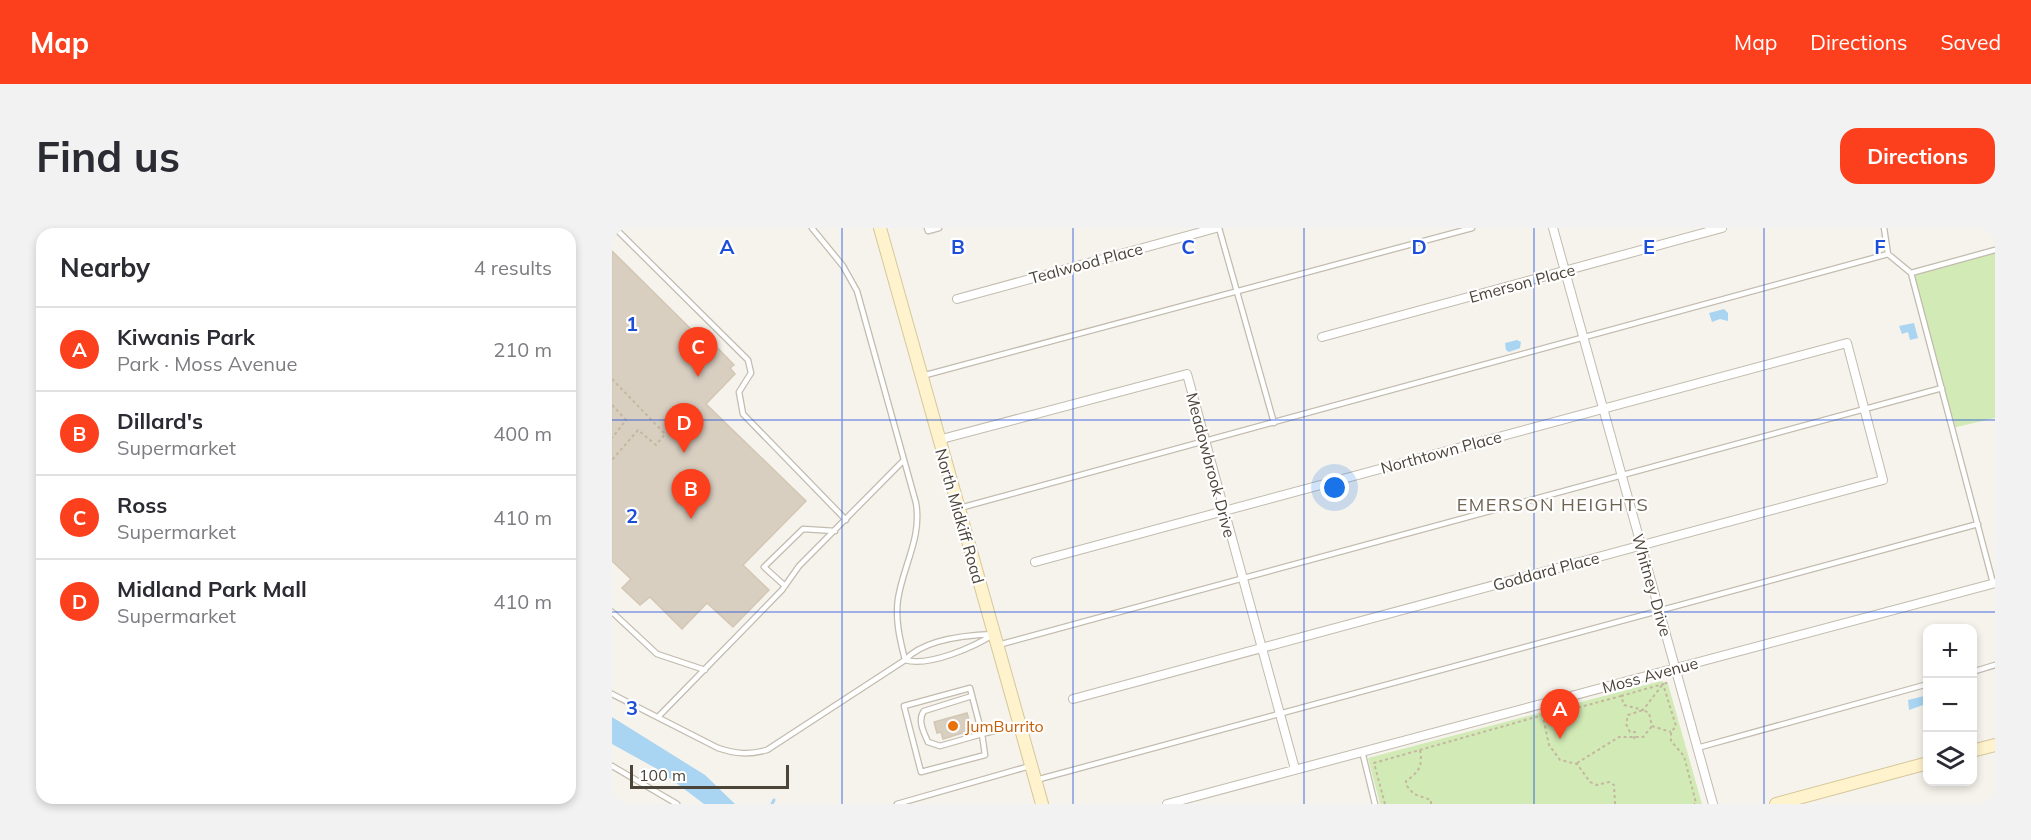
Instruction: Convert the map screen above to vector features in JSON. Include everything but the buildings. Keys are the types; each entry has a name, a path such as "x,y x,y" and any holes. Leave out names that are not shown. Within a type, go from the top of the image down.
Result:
{"main road":[{"name":"North Midkiff Road","path":"880,228 1042,804"},
{"path":"1977,750 1995,745"},
{"path":"1781,803 1923,765"}],"street":[{"name":"Tealwood Place","path":"957,299 1217,228"},
{"name":"Whitney Drive","path":"1553,228 1713,804"},
{"name":"Emerson Place","path":"1322,337 1722,228"},
{"name":"Northtown Place","path":"1035,562 1847,343"},
{"name":"Goddard Place","path":"1073,699 1883,480 1847,343"},
{"name":"Meadowbrook Drive","path":"938,440 1187,374 1295,769"},
{"name":"Moss Avenue","path":"1167,804 1994,583"}],"lane":[{"path":"615,228 748,360 751,373 739,392 743,414 846,520"},
{"path":"812,228 843,266 856,291 904,460 918,521 897,602 896,620 905,660"},
{"path":"927,228 928,231 939,228"},
{"path":"1217,228 1274,423"},
{"path":"922,376 1472,228"},
{"path":"1884,228 1888,254 1911,273 1994,583"},
{"path":"1911,273 1995,250"},
{"path":"957,508 1584,339 1888,254"},
{"path":"905,660 915,663 996,639 1242,579 1865,411 1942,388"},
{"path":"659,716 785,586 799,566 904,460"},
{"path":"1036,780 1978,524"},
{"path":"785,586 764,567 803,529 835,531"},
{"path":"612,612 657,654 705,670"},
{"path":"612,694 718,748 736,754 752,754 768,750 905,660 914,650 970,635 996,639"},
{"path":"1977,670 1995,665"},
{"path":"1697,748 1923,685"},
{"path":"970,688 982,734 985,755 921,772 904,706 970,688"},
{"path":"972,696 924,711 921,723 928,742 936,746 1020,724"},
{"path":"1362,751 1376,804"},
{"path":"897,804 1031,765"},
{"path":"612,766 677,804"}],"path":[{"path":"612,380 665,434 656,446 638,430 612,460"},
{"path":"612,405 626,420 612,438"},
{"path":"1385,804 1374,763 1663,684"},
{"path":"1634,739 1635,732 1630,732 1626,724 1628,715 1642,710 1663,684"},
{"path":"1663,684 1676,726 1671,732 1671,741 1683,756 1696,803 1694,804"},
{"path":"1621,696 1624,705 1648,713 1652,726"},
{"path":"1541,704 1549,745 1560,760 1577,764 1590,782 1597,785 1609,782 1614,785 1615,804"},
{"path":"1652,726 1671,732"},
{"path":"1577,764 1619,737 1634,739 1643,737 1652,726"},
{"path":"1415,737 1423,763 1417,773 1406,781 1406,785 1414,794 1431,800 1431,804"}],"green space":[{"path":"1995,250 1995,418 1952,428 1911,274"},
{"path":"1661,681 1668,684 1702,804 1380,804 1368,758"}],"water":[{"path":"1724,309 1728,313 1728,321 1720,319 1712,322 1709,313"},
{"path":"1914,323 1918,338 1910,340 1908,332 1902,334 1899,326"},
{"path":"1517,340 1521,342 1520,348 1509,352 1506,350 1505,343"},
{"path":"1923,696 1923,705 1909,710 1908,700"},
{"path":"612,717 705,775 735,804 704,804 659,770 612,744"}],"waterway":[{"path":"772,804 774,800"}],"place":[{"name":"Ross","path":"698,377"},
{"name":"Midland Park Mall","path":"684,453"},
{"name":"Dillard's","path":"691,519"},
{"name":"JumBurrito","path":"953,726"},
{"name":"Kiwanis Park","path":"1560,739"}],"district":[{"name":"EMERSON HEIGHTS","path":"1553,505"}]}
